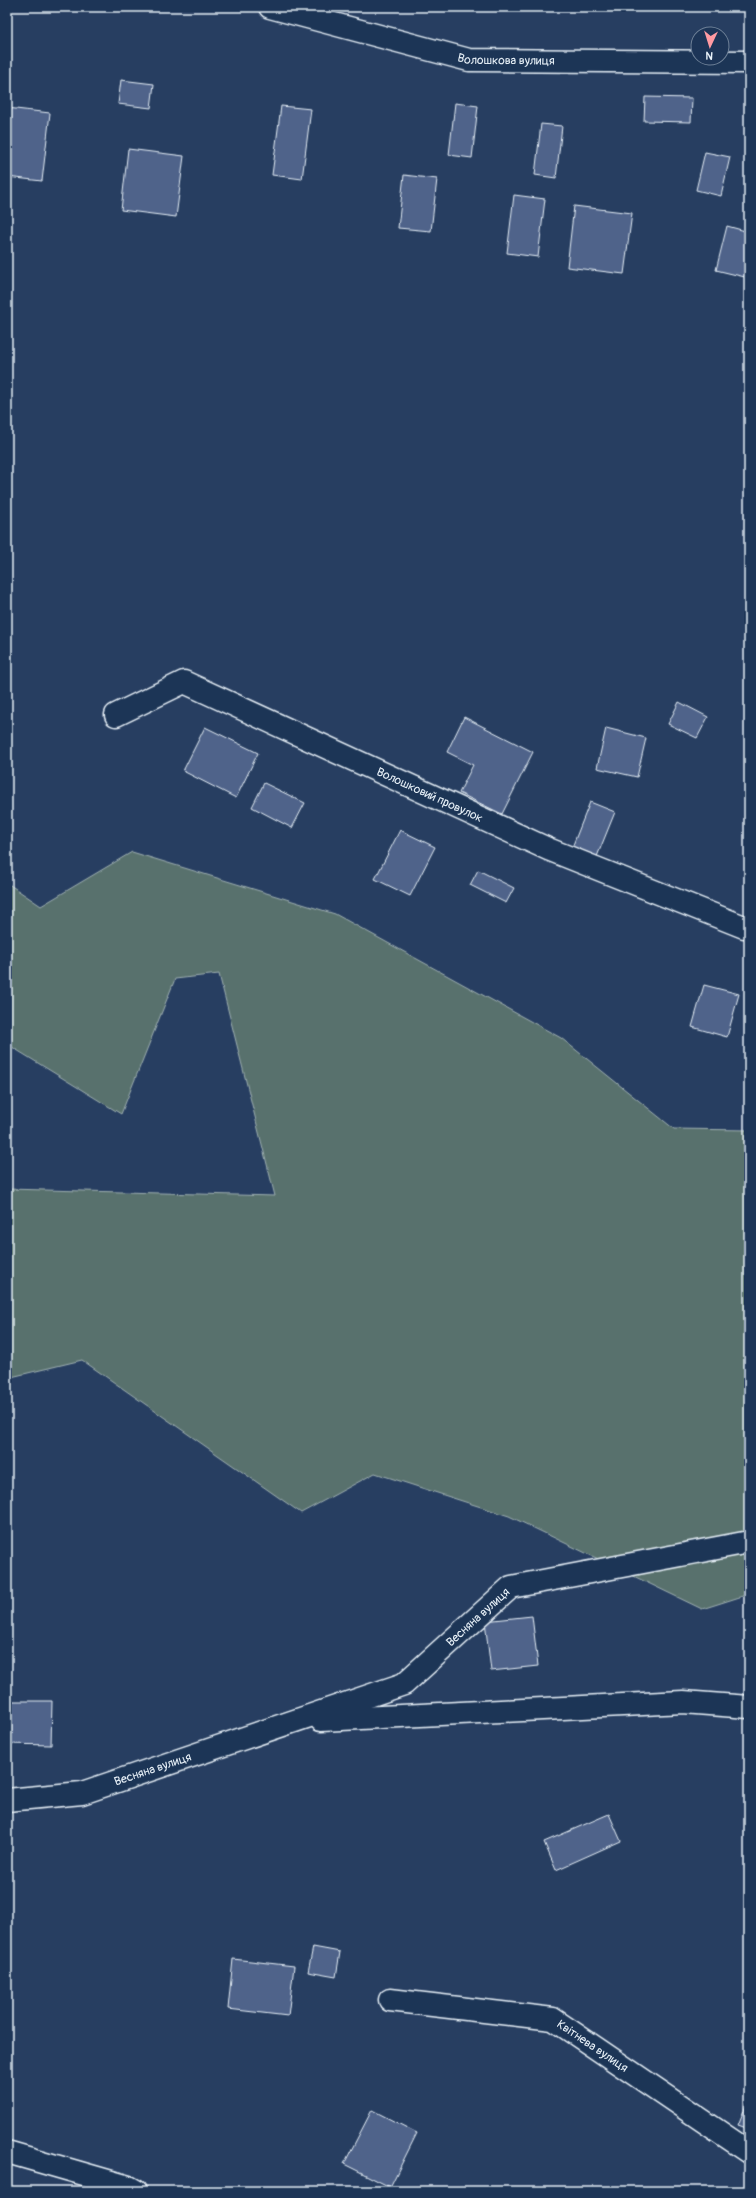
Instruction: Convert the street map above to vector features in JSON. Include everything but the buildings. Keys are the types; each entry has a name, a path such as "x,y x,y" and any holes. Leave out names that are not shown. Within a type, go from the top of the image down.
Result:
{"street":[{"name":"Волошкова вулиця","path":"270,7 469,60 749,62"},
{"name":"Волошковий провулок","path":"116,715 184,682 548,849 744,927 749,927"},
{"name":"Весняна вулиця","path":"7,1800 82,1793 296,1722 404,1684 511,1587 749,1542"},
{"name":"Весняна вулиця","path":"296,1722 683,1702 749,1707"},
{"name":"Квітнева вулиця","path":"390,2000 553,2019 749,2152"},
{"path":"7,2152 129,2187 136,2191"}],"green space":[{"path":"132,852 335,914 561,1038 674,1129 749,1130 749,1594 702,1609 509,1516 375,1473 301,1513 82,1360 7,1378 7,1189 275,1196 219,974 175,979 121,1114 7,1044 7,883 41,906"}]}
